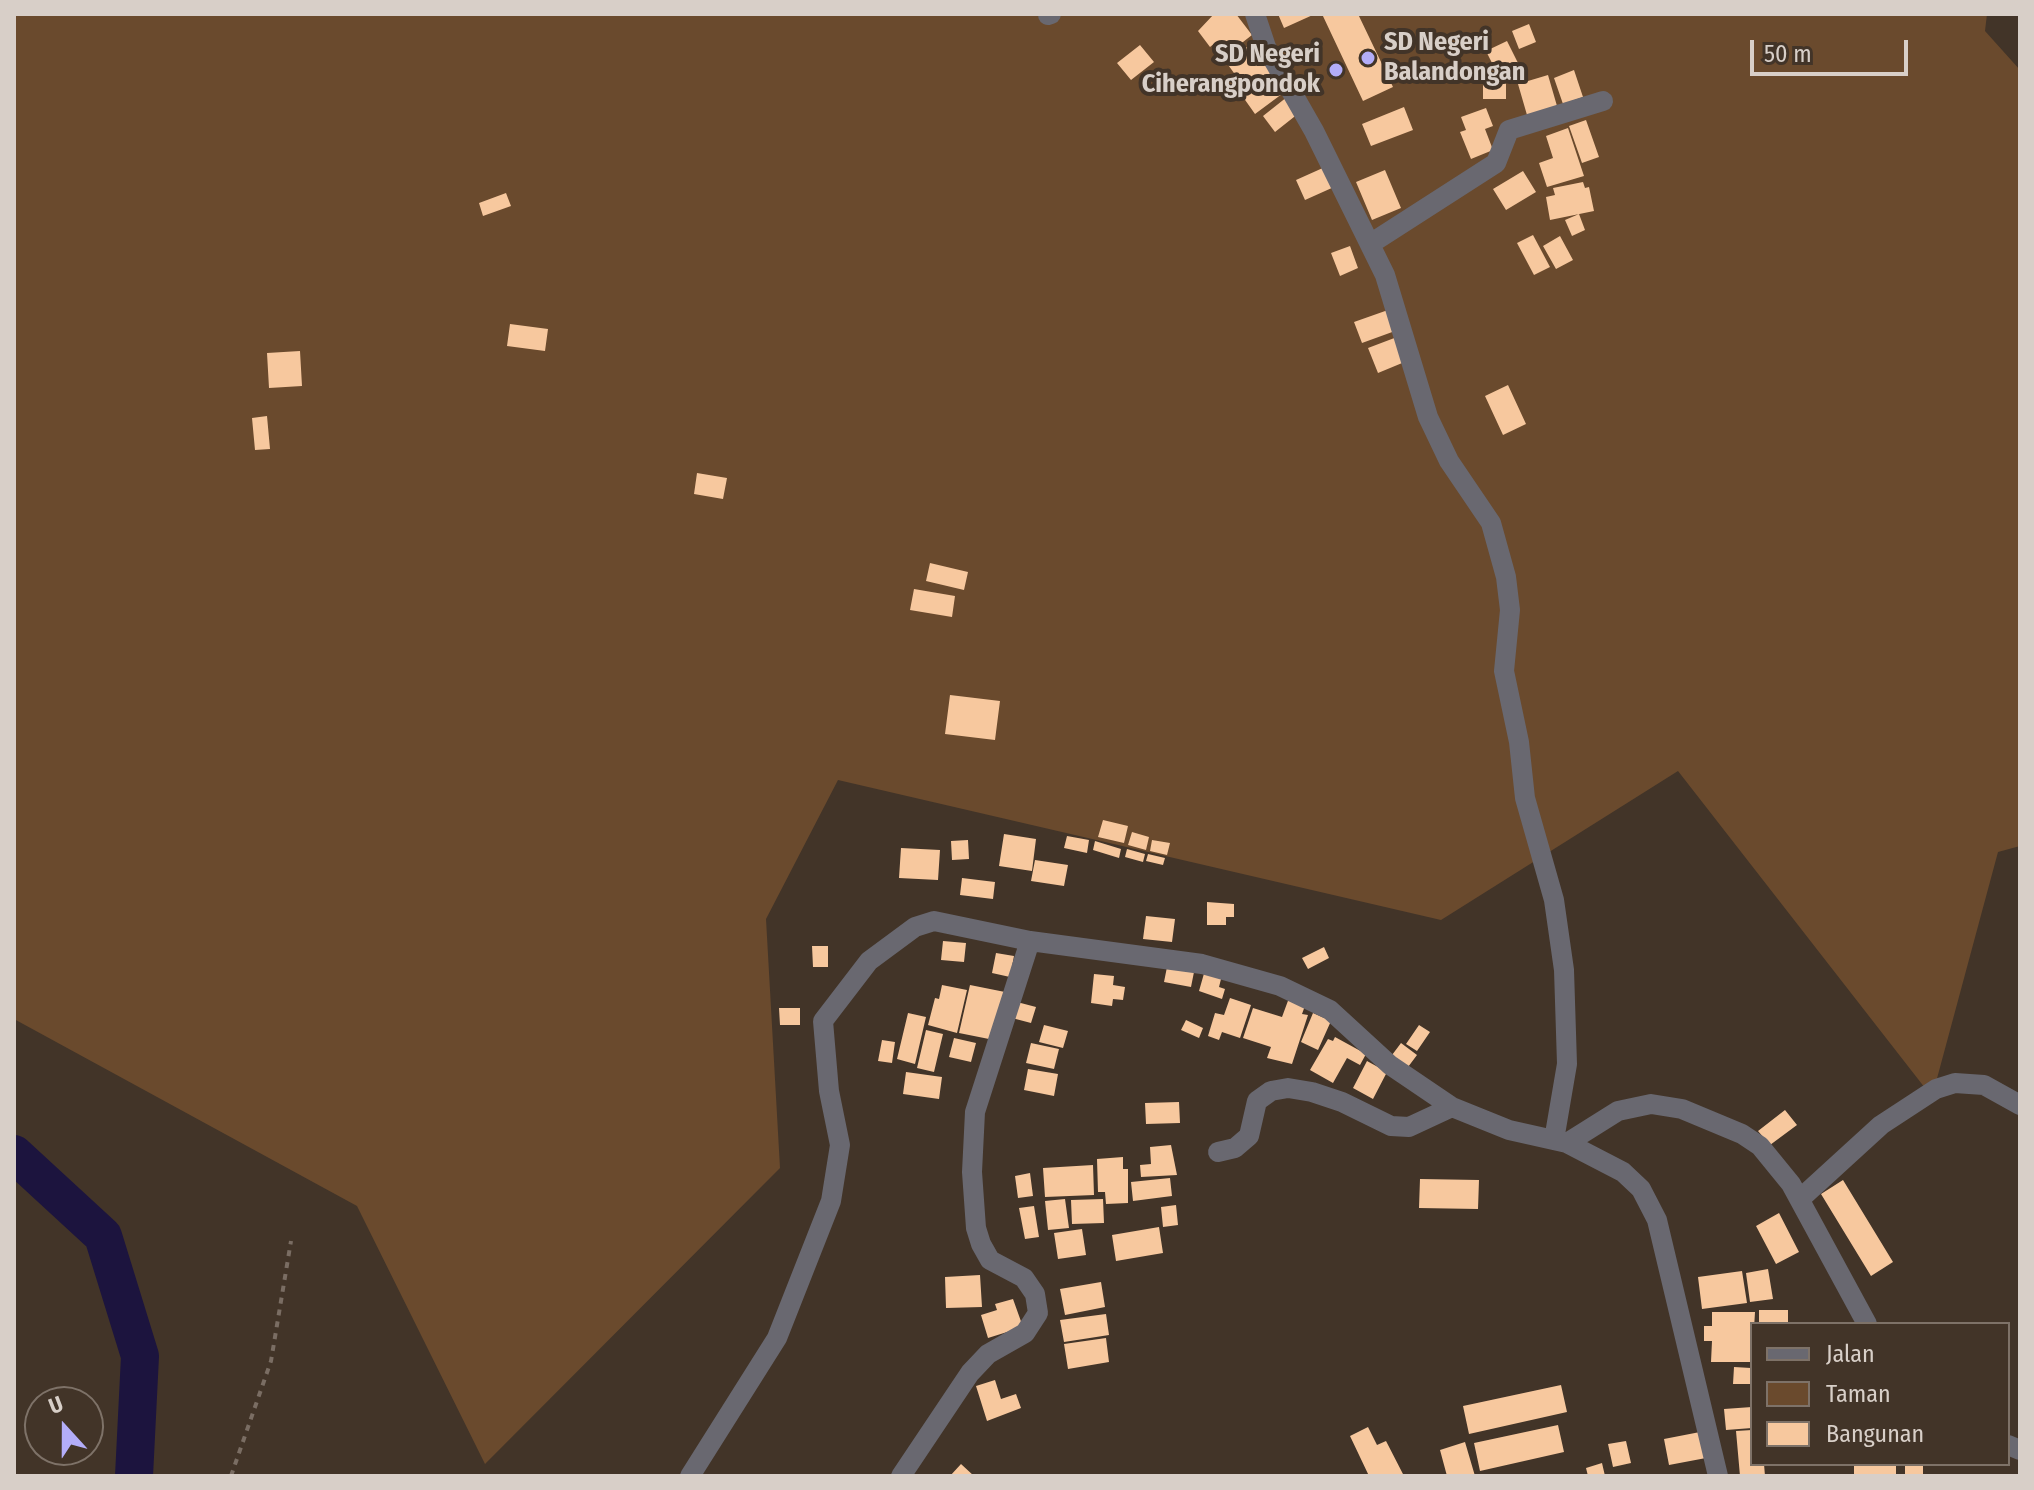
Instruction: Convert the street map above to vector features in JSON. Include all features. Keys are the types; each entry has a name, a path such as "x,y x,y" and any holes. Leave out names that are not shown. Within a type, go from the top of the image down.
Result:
{"street":[{"path":"1255,14 1266,47 1314,131 1370,244 1399,312 1428,417 1449,461 1491,523 1506,577 1510,610 1504,671 1519,742 1525,798 1554,900 1564,970 1567,1064 1561,1142"},
{"path":"1370,244 1496,163 1509,130 1603,101"},
{"path":"690,1476 777,1338 831,1201 840,1145 823,1048 823,1021 869,961 920,925 934,921 1030,941 1202,964 1280,986 1330,1010 1390,1065 1452,1107 1509,1130 1561,1142 1623,1172 1650,1202 1693,1364 1718,1476"},
{"path":"901,1476 970,1373 988,1354 1025,1333 1038,1313 1035,1294 1024,1278 990,1260 981,1244 976,1228 972,1172 975,1112 1030,941"},
{"path":"1800,1199 1881,1125 1936,1089 1955,1083 1976,1084 2020,1105"},
{"path":"1218,1152 1235,1148 1249,1136 1257,1101 1271,1091 1288,1088 1312,1092 1391,1126 1409,1127 1452,1107"},
{"path":"1561,1142 1618,1111 1651,1104 1682,1109 1735,1130 1760,1146 1800,1199 1866,1322"}],"path":[{"path":"231,1476 271,1361 291,1241"}],"green space":[{"path":"14,14 1987,14 1985,31 2020,70 2020,846 1998,852 1932,1097 1678,771 1441,920 838,780 766,919 780,1168 485,1464 357,1206 14,1019"}],"building":[{"path":"1214,14 1236,14 1252,35 1225,56 1215,43 1210,47 1198,31"},
{"path":"1278,14 1315,14 1284,28"},
{"path":"1322,14 1358,14 1393,87 1363,101"},
{"path":"1529,24 1536,42 1519,49 1512,31"},
{"path":"1507,41 1519,65 1498,75 1486,51"},
{"path":"1251,44 1272,72 1247,91 1226,62"},
{"path":"1140,45 1154,62 1131,80 1117,63"},
{"path":"1574,70 1583,97 1563,104 1554,78"},
{"path":"1273,75 1286,91 1255,114 1243,97"},
{"path":"1548,75 1557,106 1527,115 1518,84"},
{"path":"1483,81 1506,81 1506,99 1483,99"},
{"path":"1287,97 1299,113 1275,132 1263,116"},
{"path":"1404,107 1413,130 1371,146 1362,124"},
{"path":"1486,108 1493,126 1485,129 1493,150 1471,159 1460,132 1466,130 1461,117"},
{"path":"1586,120 1599,157 1582,163 1569,126"},
{"path":"1568,128 1584,176 1547,187 1539,163 1553,158 1546,136"},
{"path":"1325,167 1334,187 1305,200 1296,180"},
{"path":"1385,170 1401,208 1372,220 1356,182"},
{"path":"1523,171 1536,192 1506,210 1493,189"},
{"path":"1583,182 1585,188 1589,187 1594,211 1550,220 1546,197 1555,195 1553,188"},
{"path":"506,193 511,206 483,216 479,203"},
{"path":"1579,214 1585,230 1572,236 1565,220"},
{"path":"1533,235 1550,267 1534,275 1517,243"},
{"path":"1560,236 1573,260 1556,269 1543,246"},
{"path":"1350,246 1358,268 1340,276 1331,253"},
{"path":"1388,310 1395,331 1362,343 1354,322"},
{"path":"510,324 548,329 545,351 507,346"},
{"path":"1397,337 1407,361 1378,373 1368,348"},
{"path":"300,351 302,386 269,388 267,353"},
{"path":"1508,385 1526,424 1503,435 1485,396"},
{"path":"267,416 270,449 255,450 252,418"},
{"path":"697,473 727,478 723,499 694,494"},
{"path":"930,563 968,572 964,590 926,581"},
{"path":"914,589 955,596 952,617 910,610"},
{"path":"950,695 1000,701 995,740 945,734"},
{"path":"1103,820 1128,826 1124,843 1098,837"},
{"path":"1132,832 1149,837 1146,850 1128,845"},
{"path":"1004,834 1036,839 1032,871 999,866"},
{"path":"1067,836 1089,840 1087,853 1064,848"},
{"path":"968,840 969,859 952,860 951,841"},
{"path":"1152,840 1170,843 1167,855 1150,851"},
{"path":"1095,841 1121,849 1119,858 1093,850"},
{"path":"901,848 940,850 938,880 899,878"},
{"path":"1127,849 1145,854 1143,862 1125,857"},
{"path":"1148,854 1165,858 1163,865 1146,861"},
{"path":"1035,860 1068,865 1064,886 1031,881"},
{"path":"962,878 995,882 993,899 960,895"},
{"path":"1207,902 1234,904 1234,917 1226,917 1226,925 1207,925"},
{"path":"1146,916 1175,919 1172,942 1143,939"},
{"path":"943,941 966,943 964,962 941,960"},
{"path":"812,946 828,946 828,967 813,967"},
{"path":"1324,947 1329,958 1308,969 1302,958"},
{"path":"996,953 1014,956 1010,977 992,973"},
{"path":"1167,967 1194,972 1191,987 1164,982"},
{"path":"1205,970 1222,975 1219,987 1225,989 1222,999 1199,991"},
{"path":"1094,974 1114,976 1113,985 1125,987 1123,1000 1113,999 1112,1006 1091,1003"},
{"path":"942,985 967,990 957,1033 928,1025"},
{"path":"970,985 1005,992 994,1040 959,1033"},
{"path":"1230,998 1251,1005 1240,1038 1222,1032 1219,1040 1208,1036 1215,1013 1224,1015"},
{"path":"1289,998 1306,1003 1302,1014 1308,1015 1292,1064 1267,1058 1271,1047 1243,1038 1253,1008 1282,1017"},
{"path":"1017,1002 1036,1007 1031,1023 1012,1018"},
{"path":"779,1008 800,1008 800,1025 780,1025"},
{"path":"908,1013 926,1017 915,1064 897,1059"},
{"path":"1313,1013 1331,1021 1318,1050 1301,1042"},
{"path":"1186,1020 1203,1028 1199,1038 1181,1030"},
{"path":"1044,1025 1068,1031 1063,1048 1039,1042"},
{"path":"1419,1025 1430,1032 1417,1051 1406,1044"},
{"path":"926,1030 943,1034 934,1072 917,1068"},
{"path":"1335,1037 1366,1054 1360,1065 1347,1058 1333,1083 1310,1070 1328,1039 1333,1041"},
{"path":"954,1038 976,1043 971,1062 949,1057"},
{"path":"882,1040 895,1042 892,1063 878,1061"},
{"path":"1031,1043 1059,1049 1054,1069 1026,1063"},
{"path":"1401,1043 1417,1055 1408,1067 1392,1055"},
{"path":"1367,1061 1387,1072 1373,1099 1353,1088"},
{"path":"1028,1069 1058,1074 1054,1096 1024,1090"},
{"path":"906,1072 942,1077 939,1099 903,1094"},
{"path":"1179,1102 1180,1123 1146,1124 1145,1103"},
{"path":"1785,1110 1797,1125 1770,1145 1758,1131"},
{"path":"1171,1145 1177,1175 1141,1177 1140,1165 1151,1164 1150,1147"},
{"path":"1123,1157 1123,1169 1128,1169 1128,1203 1106,1204 1105,1192 1098,1192 1097,1159"},
{"path":"1093,1165 1094,1195 1045,1197 1043,1168"},
{"path":"1030,1173 1033,1196 1018,1198 1015,1176"},
{"path":"1170,1178 1172,1196 1133,1201 1131,1182"},
{"path":"1420,1179 1479,1180 1478,1209 1419,1208"},
{"path":"1843,1180 1893,1262 1871,1276 1821,1194"},
{"path":"1065,1199 1069,1228 1048,1230 1045,1201"},
{"path":"1103,1199 1104,1223 1072,1224 1071,1200"},
{"path":"1176,1205 1178,1225 1163,1227 1161,1207"},
{"path":"1034,1206 1039,1237 1025,1239 1019,1208"},
{"path":"1779,1213 1799,1252 1776,1264 1756,1226"},
{"path":"1159,1227 1163,1253 1116,1261 1112,1235"},
{"path":"1082,1229 1086,1255 1058,1259 1054,1233"},
{"path":"1768,1269 1773,1299 1750,1302 1746,1273"},
{"path":"1742,1271 1747,1303 1702,1309 1698,1277"},
{"path":"980,1275 982,1307 946,1308 945,1277"},
{"path":"1101,1282 1105,1307 1065,1315 1060,1289"},
{"path":"1013,1299 1023,1327 988,1338 981,1315 997,1310 995,1304"},
{"path":"1759,1310 1788,1310 1788,1322 1759,1322"},
{"path":"1712,1312 1755,1312 1754,1322 1750,1322 1750,1362 1711,1362 1712,1341 1704,1341 1704,1326 1712,1326"},
{"path":"1106,1314 1109,1335 1064,1342 1060,1320"},
{"path":"1106,1338 1109,1362 1068,1369 1064,1344"},
{"path":"1734,1367 1750,1368 1750,1384 1733,1384"},
{"path":"995,1380 1001,1399 1016,1394 1021,1408 987,1421 976,1386"},
{"path":"1561,1385 1567,1412 1469,1434 1463,1406"},
{"path":"1750,1407 1750,1428 1726,1430 1724,1409"},
{"path":"1558,1425 1564,1452 1480,1471 1474,1443"},
{"path":"1368,1427 1377,1445 1386,1441 1404,1476 1369,1476 1350,1436"},
{"path":"1750,1430 1750,1466 1764,1466 1765,1476 1740,1476 1736,1431"},
{"path":"1700,1432 1706,1458 1669,1465 1664,1439"},
{"path":"1626,1441 1631,1463 1613,1467 1608,1444"},
{"path":"1465,1442 1475,1476 1447,1476 1440,1450"},
{"path":"1602,1463 1605,1476 1588,1476 1586,1468"},
{"path":"961,1464 974,1476 950,1476"},
{"path":"1854,1466 1896,1466 1896,1476 1854,1476"},
{"path":"1905,1466 1923,1466 1923,1475 1905,1474"}],"waterway":[{"path":"14,1154 103,1236 140,1356 134,1476"}],"place":[{"name":"SD Negeri Balandongan","path":"1368,58"},
{"name":"SD Negeri Ciherangpondok","path":"1336,70"}]}
